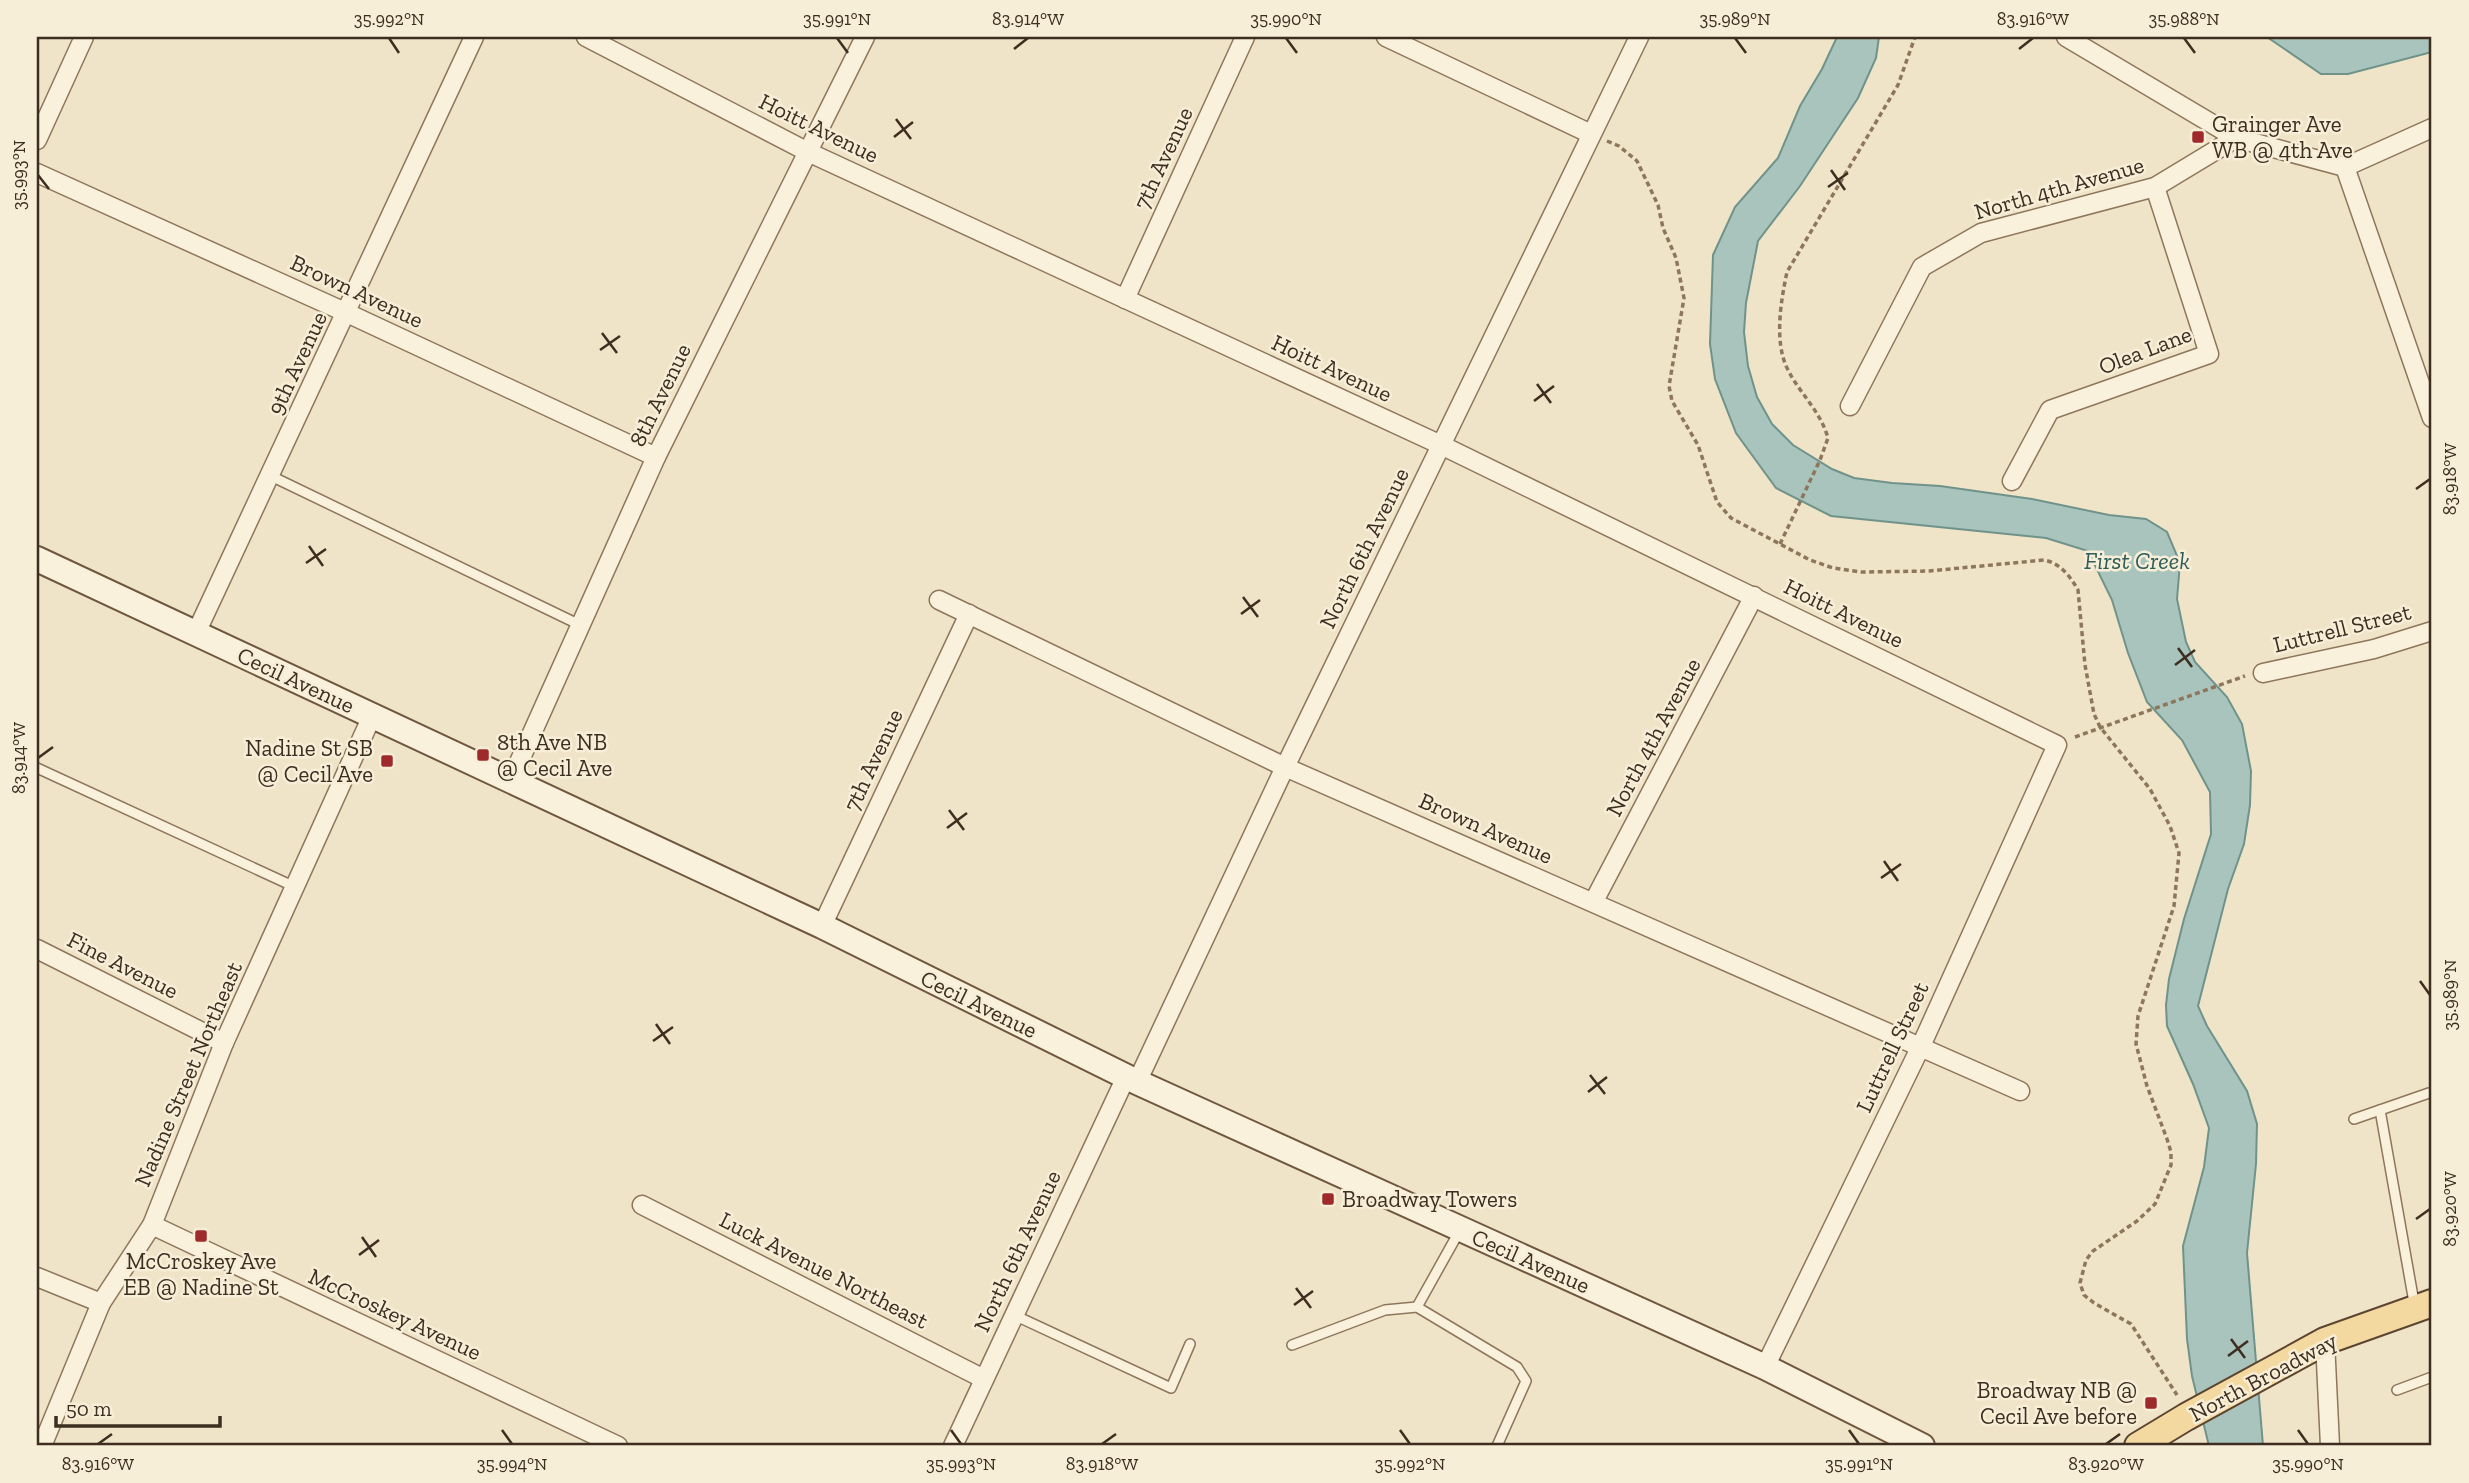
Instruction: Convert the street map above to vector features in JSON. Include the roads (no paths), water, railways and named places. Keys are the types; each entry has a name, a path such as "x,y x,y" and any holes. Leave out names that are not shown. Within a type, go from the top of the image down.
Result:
{"main road":[{"name":"North Broadway","path":"2138,1446 2325,1341 2424,1306"}],"street":[{"path":"37,140 84,37"},
{"name":"9th Avenue","path":"196,633 474,37"},
{"name":"Hoitt Avenue","path":"586,37 808,152 1441,445 2057,745"},
{"name":"8th Avenue","path":"510,780 656,457 865,37"},
{"name":"7th Avenue","path":"1125,299 1245,37"},
{"path":"1386,37 1591,134"},
{"name":"North 6th Avenue","path":"953,1446 1014,1315 1285,767 1639,37"},
{"path":"2066,37 2236,138 2345,167 2432,128"},
{"name":"North 4th Avenue","path":"1850,406 1922,267 1981,233 2155,187 2236,138"},
{"path":"2345,167 2432,418"},
{"name":"Brown Avenue","path":"37,173 656,457"},
{"name":"Olea Lane","path":"2012,481 2050,411 2209,354 2155,187"},
{"name":"Cecil Avenue","path":"37,559 822,926 1131,1080 1765,1367 1922,1446"},
{"name":"North 4th Avenue","path":"1594,901 1754,596"},
{"name":"Brown Avenue","path":"939,600 1285,767 2020,1091"},
{"name":"7th Avenue","path":"822,926 969,614"},
{"name":"Luttrell Street","path":"2263,673 2374,649 2432,631"},
{"name":"Nadine Street Northeast","path":"46,1445 101,1303 152,1226 224,1043 372,716"},
{"name":"Luttrell Street","path":"1765,1367 1921,1046 2057,745"},
{"name":"Fine Avenue","path":"37,949 224,1043"},
{"name":"Luck Avenue Northeast","path":"642,1205 984,1379"},
{"name":"McCroskey Avenue","path":"152,1226 618,1446"},
{"path":"37,1278 101,1303"},
{"path":"2325,1341 2330,1446"}],"lane":[{"path":"271,476 580,625"},
{"path":"37,768 295,887"},
{"path":"2354,1119 2429,1093"},
{"path":"2380,1110 2424,1306"},
{"path":"1417,1307 1460,1229"},
{"path":"1292,1345 1385,1310 1417,1307 1517,1367 1526,1381 1497,1446"},
{"path":"1014,1315 1171,1388 1190,1344"},
{"path":"2397,1390 2432,1377"}],"water":[{"name":"First Creek","path":"1837,37 1879,37 1876,58 1858,98 1800,186 1758,241 1746,303 1744,332 1748,366 1757,397 1772,424 1793,445 1832,469 1854,478 1940,486 2032,499 2109,515 2146,519 2167,532 2180,563 2177,599 2186,642 2195,662 2227,697 2242,724 2251,771 2250,805 2244,844 2228,889 2198,1006 2207,1026 2247,1091 2257,1124 2247,1253 2263,1446 2209,1446 2192,1376 2187,1339 2183,1246 2204,1167 2209,1128 2167,1026 2166,1005 2169,979 2184,919 2211,834 2210,792 2182,740 2147,702 2112,600 2088,551 2046,538 1831,516 1776,488 1736,433 1715,379 1710,344 1713,255 1735,207 1778,158 1800,106"},
{"path":"2267,37 2432,37 2432,52 2348,74 2321,74"}],"place":[{"name":"Grainger Ave WB @ 4th Ave","path":"2198,137"},
{"name":"8th Ave NB @ Cecil Ave","path":"483,755"},
{"name":"Nadine St SB @ Cecil Ave","path":"387,761"},
{"name":"Broadway Towers","path":"1328,1199"},
{"name":"McCroskey Ave EB @ Nadine St","path":"201,1236"},
{"name":"Broadway NB @ Cecil Ave before","path":"2151,1403"}]}
